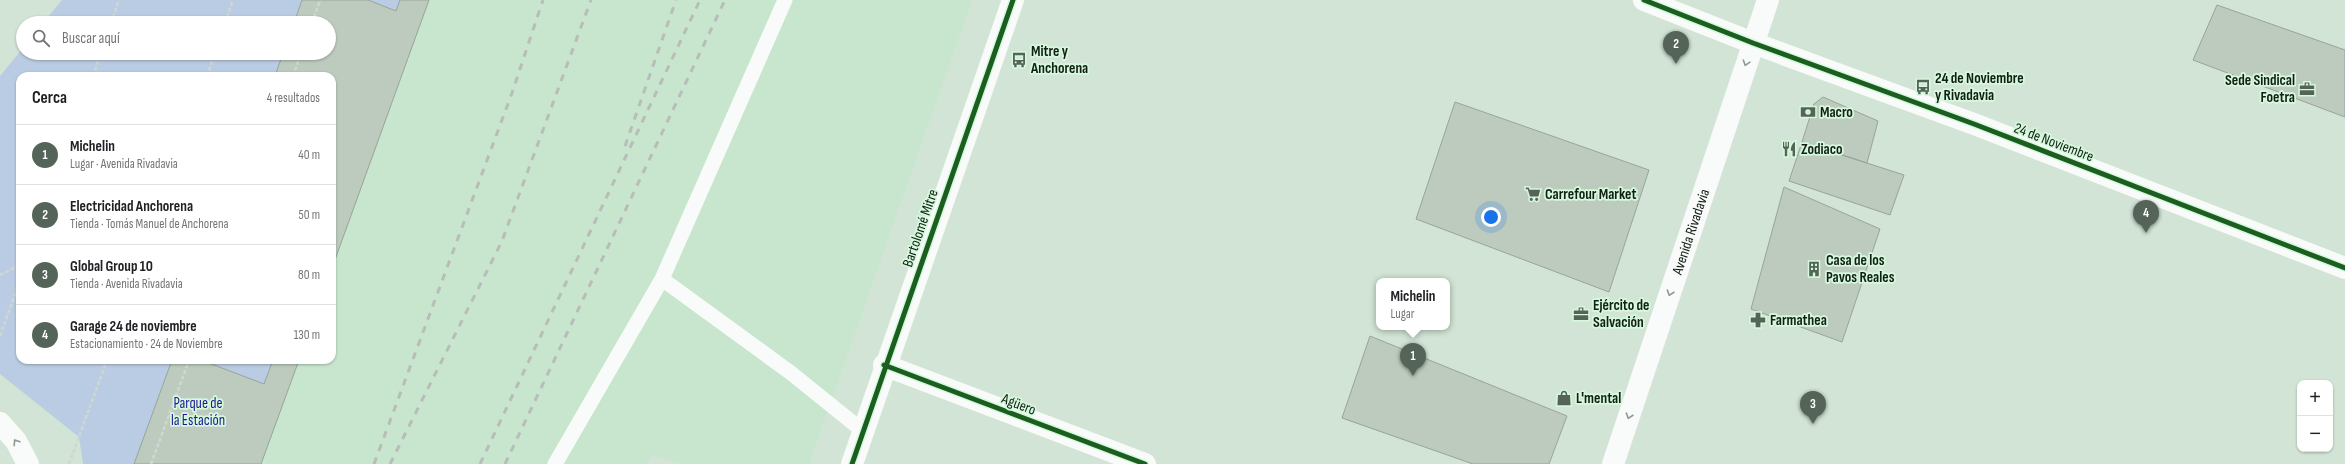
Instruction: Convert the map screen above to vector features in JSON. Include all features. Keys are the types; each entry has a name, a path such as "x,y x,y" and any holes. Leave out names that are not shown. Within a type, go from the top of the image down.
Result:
{"street":[{"name":"Bartolomé Mitre","path":"852,464 884,366 1013,0"},
{"name":"24 de Noviembre","path":"1644,0 1753,43 1974,124 2345,268"},
{"name":"Avenida Rivadavia","path":"1613,464 1768,0"},
{"name":"Agüero","path":"884,366 1145,464"},
{"path":"0,423 16,441 28,464"}],"lane":[{"path":"555,464 662,280 785,0"},
{"path":"662,280 791,373 863,432"}],"path":[{"path":"113,16 119,0"},
{"path":"227,16 233,0"},
{"path":"314,16 320,0"},
{"path":"94,72 99,60"},
{"path":"208,72 213,60"},
{"path":"294,72 299,60"},
{"path":"0,275 16,267"},
{"path":"0,336 16,291"},
{"path":"69,464 106,364"},
{"path":"151,464 188,364"}],"shaded area":[{"path":"429,0 972,0 809,464 683,464 652,455 647,464 261,464 298,364 336,364 336,257"}],"green space":[{"name":"Parque de la Estación","path":"62,0 429,0 336,257 336,72 16,72 16,364 298,364 261,464 83,464 79,437 0,374 0,76 16,57 16,60 336,60 336,16 49,16"}],"building":[{"path":"302,0 368,0 396,11 400,0 429,0 336,257 336,72 276,72 281,60 336,60 336,16 296,16"},
{"name":"Sede Sindical Foetra","path":"2217,5 2345,50 2345,117 2193,60"},
{"path":"1823,97 1878,121 1867,163 1802,142 1814,104"},
{"name":"Carrefour Market","path":"1455,102 1649,170 1609,292 1416,219"},
{"path":"1802,142 1904,175 1890,215 1789,181"},
{"name":"Casa de los Pavos Reales","path":"1784,187 1880,229 1842,342 1751,309"},
{"path":"1370,336 1567,416 1549,464 1473,464 1342,418"},
{"path":"171,364 212,364 264,384 272,364 298,364 261,464 134,464"}],"railway":[{"path":"374,464 512,93 543,0"},
{"path":"390,464 502,241 591,0"},
{"path":"625,146 676,0"},
{"path":"480,464 700,0"},
{"path":"505,464 725,0"}],"cycle path":[{"path":"852,464 1013,0"},
{"path":"1644,0 1753,43 1974,124 2345,268"},
{"path":"884,365 1145,464"}],"place":[{"name":"Mitre y Anchorena","path":"1019,60"},
{"name":"Electricidad Anchorena","path":"1676,64"},
{"name":"24 de Noviembre y Rivadavia","path":"1923,87"},
{"name":"Sede Sindical Foetra","path":"2307,89"},
{"name":"Macro","path":"1808,112"},
{"name":"Zodiaco","path":"1789,149"},
{"name":"Carrefour Market","path":"1533,194"},
{"name":"Garage 24 de noviembre","path":"2146,233"},
{"name":"Casa de los Pavos Reales","path":"1814,269"},
{"name":"Ejército de Salvación","path":"1581,314"},
{"name":"Farmathea","path":"1758,320"},
{"name":"Michelin","path":"1413,376"},
{"name":"L'mental","path":"1564,398"},
{"name":"Global Group 10","path":"1813,424"}]}
